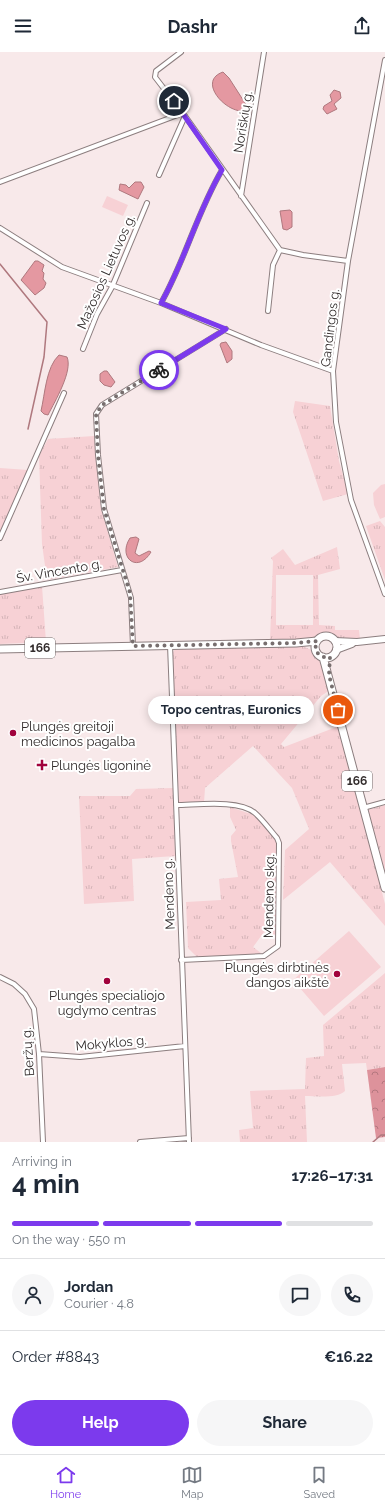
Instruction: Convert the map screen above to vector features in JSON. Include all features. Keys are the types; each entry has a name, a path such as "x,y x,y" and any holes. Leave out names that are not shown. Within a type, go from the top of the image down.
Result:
{"main road":[{"name":"166","path":"0,649 296,643 317,641 326,636 335,641"},
{"path":"336,650 335,641 357,642 385,639"},
{"path":"317,641 316,649 318,654 326,657 336,650 357,642"},
{"name":"166","path":"296,643 316,649"},
{"name":"166","path":"326,657 329,675 385,888"}],"street":[{"path":"181,52 155,74 280,250 303,256 348,261"},
{"name":"Noriškių g.","path":"241,196 264,52"},
{"name":"Gandingos g.","path":"385,60 348,261 334,371 336,422 351,500 385,594"},
{"path":"159,175 184,115"},
{"path":"0,182 184,115"},
{"path":"161,303 185,255 210,192 222,170"},
{"name":"Mažosios Lietuvos g.","path":"83,349 97,314 112,287 147,203"},
{"path":"0,228 62,267 112,287 161,303 261,345 334,371"},
{"path":"268,310 273,265 280,250"},
{"path":"133,646 131,598 104,509 98,455 96,414 98,409 226,329"},
{"path":"0,538 64,393"},
{"name":"Šv. Vincento g.","path":"0,592 122,570"},
{"name":"Mendeno g.","path":"170,645 189,1140"},
{"path":"364,808 385,802"},
{"name":"Mendeno skg.","path":"176,805 230,804 246,808 254,812 278,838 280,843 278,946 264,956 181,960"},
{"name":"Beržų g.","path":"0,977 14,984 25,994 34,1009 39,1054 43,1142"},
{"name":"Mokyklos g.","path":"39,1054 80,1057 185,1046"},
{"path":"140,1142 189,1140"}],"green space":[{"path":"107,196 128,205 123,216 102,207"},
{"path":"295,401 330,406 339,461 348,494 323,501 293,412"},
{"path":"94,436 101,509 118,567 47,580 42,544 39,456 48,439"},
{"path":"0,468 28,470 0,532"},
{"path":"385,484 385,517 380,519 374,505 373,493 381,485"},
{"path":"380,521 385,527 385,580 366,526"},
{"path":"337,547 340,569 318,575 319,625 335,626 335,630 359,630 360,639 344,641 327,634 312,640 270,640 273,561 271,558 283,549 295,565","holes":["276,575 313,575 313,625 276,625"]},
{"path":"42,586 46,642 0,644 0,594"},
{"path":"297,645 306,647 317,655 324,667 330,690 321,696 281,744 284,747 339,726 385,904 385,926 330,862 283,900 285,850 309,829 292,788 253,746 205,788 204,803 179,803 172,654 175,649"},
{"path":"173,788 175,856 132,859 134,901 84,904 79,796 130,796 136,789"},
{"path":"385,805 385,875 368,810"},
{"path":"230,807 254,815 277,841 276,934 270,936 264,932 253,947 261,953 259,955 197,957 188,948 186,902 221,900 219,879 238,877 231,841 231,836 236,830 230,817"},
{"name":"Plungės dirbtinės dangos aikštė","path":"349,931 381,967 324,1016 293,980"},
{"path":"385,973 385,1067 367,1070 366,1063 342,1064 345,1091 341,1094 332,1096 305,1096 307,1142 240,1142 239,1130 253,1128 250,1091 305,1089 306,1058 324,1056 323,1025"},
{"path":"385,1067 385,1137 376,1138 367,1070"}],"shaded area":[{"path":"223,72 229,78 245,103 247,107 243,111 229,107 216,95 213,89 213,82 216,76"},
{"path":"334,90 340,92 341,98 334,104 337,109 327,114 323,109 324,106 332,101 330,95"},
{"path":"135,182 141,182 144,187 138,199 119,190 120,184 126,185 129,188"},
{"path":"290,210 292,212 292,227 287,230 283,229 280,211"},
{"path":"35,261 38,261 44,265 42,271 44,273 43,279 46,283 44,288 35,295 21,280"},
{"path":"226,342 232,351 232,359 227,363 220,345 221,343"},
{"path":"59,355 67,357 68,370 59,394 48,415 41,411 45,389 51,366"},
{"path":"107,371 115,382 111,387 104,385 100,381 100,374"},
{"path":"136,537 139,539 135,553 139,556 149,551 151,552 146,559 135,563 131,561 126,552 130,538"}],"waterway":[{"path":"0,264 47,322 44,357 28,429"},
{"path":"373,1142 381,1135 385,1135"}],"way so far":[{"path":"159,370 102,405 96,414 98,455 104,509 130,593 132,605 133,646 296,643 317,641 315,647 317,653 326,658 330,657 329,675 338,710"}],"place":[{"name":"Topo centras, Euronics","path":"338,710"},
{"name":"Plungės greitoji medicinos pagalba","path":"13,733"},
{"name":"Plungės ligoninė","path":"42,765"},
{"name":"Plungės dirbtinės dangos aikštė","path":"337,974"},
{"name":"Plungės specialiojo ugdymo centras","path":"107,981"}],"route":[{"path":"159,370 226,329 161,303 168,292 185,255 208,198 222,170 174,101"}]}
